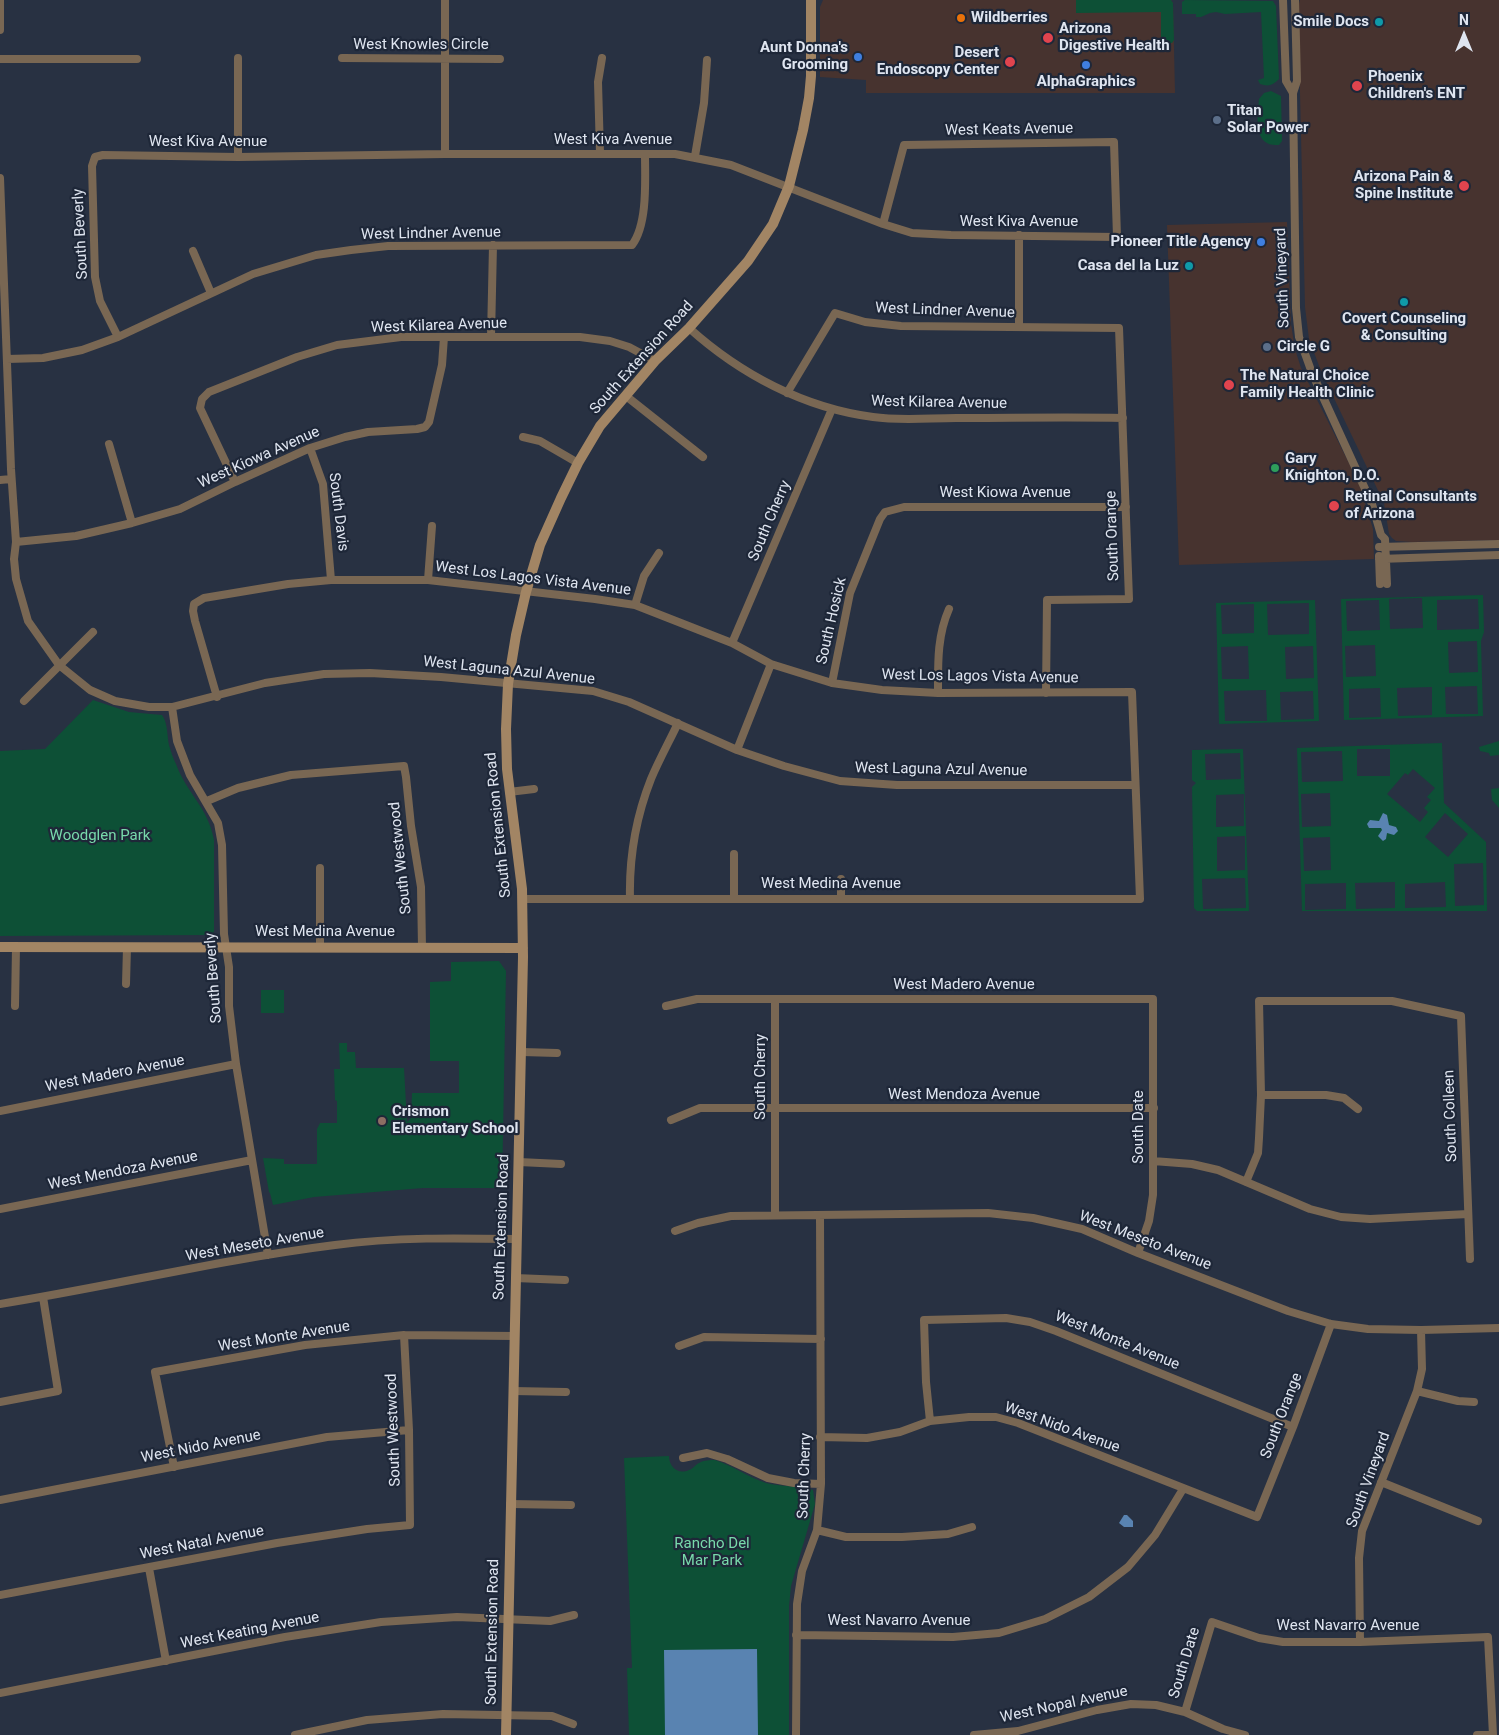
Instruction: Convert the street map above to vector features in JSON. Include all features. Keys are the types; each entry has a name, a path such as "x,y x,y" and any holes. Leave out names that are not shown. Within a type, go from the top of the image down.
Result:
{"street":[{"path":"0,0 0,30"},
{"path":"445,0 445,154"},
{"name":"South Extension Road","path":"506,1735 523,948 520,864 509,792 506,729 508,684 516,635 540,545 578,463 600,426 655,361 689,328 748,261 773,224 789,186 809,98 811,76 811,0"},
{"name":"South Vineyard","path":"1283,0 1286,81 1292,93"},
{"name":"South Vineyard","path":"1295,0 1297,81 1292,93 1298,337 1312,373 1372,504 1381,535 1378,540 1382,546 1384,584"},
{"path":"238,58 238,156"},
{"name":"West Knowles Circle","path":"342,58 500,59"},
{"path":"600,153 598,82 602,58"},
{"path":"0,59 137,59"},
{"path":"695,156 704,103 707,60"},
{"name":"West Keats Avenue","path":"884,224 904,145 1114,142 1117,236"},
{"name":"West Lindner Avenue","path":"7,359 43,358 82,350 118,336 254,274 316,255 388,246 632,244 638,238 644,206 645,154"},
{"name":"West Kiva Avenue","path":"95,157 103,155 675,154 695,156 731,165 912,233 951,236 1117,236"},
{"name":"South Beverly","path":"95,157 92,166 95,276 100,301 118,336"},
{"name":"West Laguna Azul Avenue","path":"0,178 16,579 28,621 59,665 90,690 115,700 149,707 172,707 217,697 265,683 324,674 370,673 441,677 593,691 629,702 737,750 784,766 840,780 897,785 1135,785"},
{"path":"1019,236 1019,327"},
{"path":"491,338 492,245"},
{"path":"194,251 211,292"},
{"name":"West Lindner Avenue","path":"787,393 835,313 865,322 901,326 1119,328"},
{"name":"West Kilarea Avenue","path":"689,328 711,348 746,372 787,393 832,409 874,417 1123,418"},
{"name":"South Orange","path":"1046,693 1047,600 1129,599 1119,328"},
{"name":"West Kilarea Avenue","path":"235,482 200,408 202,399 209,392 265,368 337,345 401,338 580,336 610,341 629,347 655,361"},
{"name":"West Kiowa Avenue","path":"16,542 76,536 132,523 180,509 310,448 368,432 418,429 425,426 429,422 440,377 444,337"},
{"path":"626,396 704,457"},
{"name":"South Cherry","path":"732,643 832,409"},
{"path":"523,437 540,441 578,463"},
{"path":"109,444 132,523"},
{"name":"South Davis","path":"310,448 323,484 332,580"},
{"path":"0,480 11,479"},
{"name":"West Kiowa Avenue","path":"885,512 904,507 1126,507"},
{"name":"South Hosick","path":"832,683 850,593 880,519 885,512"},
{"path":"428,580 432,526"},
{"path":"1382,546 1499,544"},
{"path":"635,605 644,576 659,553"},
{"path":"1383,559 1499,555"},
{"name":"West Los Lagos Vista Avenue","path":"217,697 193,612 194,604 204,598 288,584 332,580 428,580 635,605 732,643 771,664 832,683 882,690 938,693 1132,692 1135,785"},
{"path":"938,693 939,644 943,622 949,609"},
{"path":"24,700 93,632"},
{"path":"737,750 771,664"},
{"name":"South Beverly","path":"172,707 177,742 190,775 207,801 218,823 222,845 224,947 229,967 229,1006 236,1064 268,1255"},
{"path":"630,899 631,868 638,822 652,778 678,723"},
{"name":"South Westwood","path":"207,801 238,788 291,775 404,766 421,887 422,948"},
{"name":"West Medina Avenue","path":"522,899 1140,899 1135,785"},
{"path":"509,792 534,789"},
{"path":"734,854 734,899"},
{"path":"320,868 320,947"},
{"path":"841,879 841,899"},
{"name":"West Medina Avenue","path":"0,947 523,948"},
{"path":"15,1006 16,947"},
{"path":"126,984 127,947"},
{"name":"West Madero Avenue","path":"666,1006 697,999 1153,999"},
{"name":"South Cherry","path":"775,999 775,1215"},
{"name":"South Date","path":"1138,1253 1149,1221 1153,1195 1153,999"},
{"name":"South Colleen","path":"1261,1095 1259,1001 1392,1001 1461,1016 1470,1259"},
{"path":"522,1052 557,1053"},
{"name":"West Madero Avenue","path":"0,1111 236,1064"},
{"path":"1246,1182 1258,1152 1261,1095 1326,1095 1344,1098 1358,1109"},
{"name":"West Mendoza Avenue","path":"671,1120 700,1108 1154,1108"},
{"name":"West Mendoza Avenue","path":"0,1209 252,1160"},
{"path":"1153,1161 1192,1164 1218,1170 1310,1208 1341,1217 1370,1219 1468,1214"},
{"path":"519,1162 560,1164"},
{"name":"West Meseto Avenue","path":"675,1231 698,1223 731,1216 988,1213 1033,1218 1082,1229 1138,1253 1288,1311 1331,1324 1368,1330 1499,1328"},
{"name":"South Cherry","path":"796,1735 796,1635 798,1604 802,1571 816,1530 821,1484 820,1215"},
{"name":"West Meseto Avenue","path":"0,1304 268,1255 337,1245 458,1238 517,1239"},
{"path":"515,1278 565,1280"},
{"path":"0,1402 58,1392 43,1297"},
{"name":"West Monte Avenue","path":"930,1422 926,1382 924,1320 1006,1318 1030,1322 1293,1427"},
{"name":"South Orange","path":"1257,1517 1331,1324"},
{"name":"South Vineyard","path":"1360,1642 1360,1558 1362,1531 1417,1392 1422,1369 1421,1330"},
{"name":"South Westwood","path":"404,1335 409,1430 410,1525"},
{"name":"West Monte Avenue","path":"174,1467 155,1372 305,1345 404,1335 515,1336"},
{"path":"679,1346 704,1337 821,1339"},
{"path":"513,1392 566,1392"},
{"path":"1417,1392 1458,1401 1474,1402"},
{"name":"West Nido Avenue","path":"820,1437 867,1438 900,1432 930,1422 969,1417 996,1417 1257,1517"},
{"name":"West Nido Avenue","path":"0,1500 327,1437 409,1430"},
{"path":"684,1458 708,1453 768,1478 794,1483 821,1484"},
{"path":"1381,1482 1478,1521"},
{"name":"West Navarro Avenue","path":"796,1635 952,1637 999,1633 1045,1619 1088,1597 1128,1567 1156,1535 1183,1489"},
{"path":"510,1504 572,1505"},
{"name":"West Natal Avenue","path":"0,1595 276,1543 367,1529 410,1525"},
{"path":"816,1530 846,1537 902,1537 948,1534 972,1527"},
{"path":"149,1568 166,1661"},
{"name":"West Keating Avenue","path":"0,1693 285,1637 381,1622 458,1617 550,1621 574,1616"},
{"name":"South Date","path":"1185,1712 1212,1622"},
{"name":"West Navarro Avenue","path":"1212,1622 1259,1638 1283,1642 1360,1642 1488,1637 1492,1735"},
{"name":"West Nopal Avenue","path":"974,1735 1018,1731 1097,1710 1131,1704 1156,1705 1185,1712 1224,1729 1245,1735"},
{"path":"295,1735 367,1720 443,1714 552,1716 573,1724"},
{"path":"1477,1735 1492,1735"}],"shaded area":[{"path":"823,0 1171,0 1173,3 1175,93 866,93 866,80 820,77 820,7"},
{"path":"1300,0 1499,0 1499,540 1412,542 1396,541 1392,538 1389,534 1384,503 1321,371 1309,339 1305,307 1298,7"},
{"path":"1287,222 1291,324 1295,349 1301,368 1359,483 1373,529 1374,559 1179,565 1167,225"}],"green space":[{"path":"1076,0 1171,0 1173,3 1174,40 1172,43 1161,43 1161,12 1076,13"},
{"path":"1185,0 1273,1 1276,6 1279,79 1273,84 1268,85 1260,84 1258,80 1264,78 1261,12 1225,14 1216,12 1196,17 1196,14 1182,14 1182,2"},
{"path":"1271,91 1281,96 1282,141 1279,145 1271,145 1263,140 1258,129 1259,99 1264,93"},
{"path":"1483,595 1484,632 1481,641 1483,716 1344,720 1341,599","holes":["1422,598 1423,628 1390,629 1389,599","1478,599 1479,629 1437,630 1437,600","1379,600 1380,630 1347,631 1346,601","1477,641 1478,672 1449,673 1448,642","1375,645 1376,676 1346,677 1345,646","1477,686 1478,714 1446,714 1445,687","1432,687 1432,715 1398,716 1397,688","1380,688 1381,717 1349,718 1349,689"]},
{"path":"1315,600 1319,721 1219,724 1216,603","holes":["1309,603 1309,634 1268,635 1267,604","1254,604 1254,633 1222,634 1221,605","1248,646 1249,679 1222,679 1221,647","1313,646 1314,678 1286,679 1285,647","1266,690 1267,721 1225,721 1224,691","1313,691 1314,719 1281,720 1280,692"]},
{"name":"Woodglen Park","path":"93,700 129,712 162,715 164,718 169,745 174,759 186,784 207,818 214,840 214,931 212,935 0,936 0,751 45,749"},
{"path":"1499,741 1499,755 1490,756 1489,753 1480,751 1479,747"},
{"path":"1442,743 1444,803 1486,842 1487,911 1302,911 1297,748","holes":["1357,749 1390,749 1390,776 1357,776","1342,751 1343,781 1302,782 1301,752","1413,769 1435,788 1427,797 1431,800 1424,808 1428,812 1420,822 1387,794 1405,773 1408,775","1330,793 1331,826 1302,827 1301,794","1445,813 1468,834 1448,857 1425,837","1330,837 1331,870 1304,871 1303,838","1483,863 1484,905 1455,906 1454,864","1395,882 1395,908 1356,909 1355,883","1445,882 1446,907 1405,908 1405,884","1346,883 1346,909 1305,910 1305,884"]},
{"path":"1243,749 1249,911 1197,911 1194,908 1192,787 1196,783 1192,780 1192,750","holes":["1240,753 1241,779 1206,780 1205,754","1244,794 1244,826 1216,827 1216,795","1245,836 1245,870 1217,871 1217,837","1245,878 1246,908 1203,909 1202,879"]},
{"path":"1499,788 1499,808 1492,800 1491,789"},
{"path":"499,961 506,971 502,1188 423,1188 314,1197 273,1205 263,1158 284,1159 284,1164 317,1164 317,1129 320,1123 337,1123 334,1069 340,1069 339,1043 347,1043 347,1052 355,1052 356,1068 404,1068 407,1122 411,1118 412,1093 459,1093 459,1061 430,1061 430,982 451,981 451,962"},
{"path":"261,990 284,990 284,1013 261,1013"},
{"name":"Rancho Del Mar Park","path":"669,1456 672,1467 678,1471 692,1469 707,1460 715,1460 766,1483 813,1490 815,1504 791,1586 789,1606 789,1735 629,1735 627,1668 632,1668 624,1458"}],"water":[{"path":"1383,813 1387,815 1389,825 1396,827 1398,831 1394,835 1387,833 1386,839 1383,841 1378,836 1382,830 1381,828 1369,828 1367,824 1370,820 1379,821"},
{"path":"1124,1515 1127,1515 1133,1521 1133,1527 1124,1527 1119,1523"},
{"path":"757,1649 758,1735 665,1735 664,1650"}],"place":[{"name":"Wildberries","path":"961,18"},
{"name":"Smile Docs","path":"1379,22"},
{"name":"Arizona Digestive Health","path":"1048,38"},
{"name":"Aunt Donna's Grooming","path":"858,57"},
{"name":"Desert Endoscopy Center","path":"1010,62"},
{"name":"AlphaGraphics","path":"1086,65"},
{"name":"Phoenix Children's ENT","path":"1357,86"},
{"name":"Titan Solar Power","path":"1217,120"},
{"name":"Arizona Pain & Spine Institute","path":"1464,186"},
{"name":"Pioneer Title Agency","path":"1261,242"},
{"name":"Casa del la Luz","path":"1189,266"},
{"name":"Covert Counseling & Consulting","path":"1404,302"},
{"name":"Circle G","path":"1267,347"},
{"name":"The Natural Choice Family Health Clinic","path":"1229,385"},
{"name":"Gary Knighton, D.O.","path":"1275,468"},
{"name":"Retinal Consultants of Arizona","path":"1334,506"},
{"name":"Crismon Elementary School","path":"382,1121"}]}
